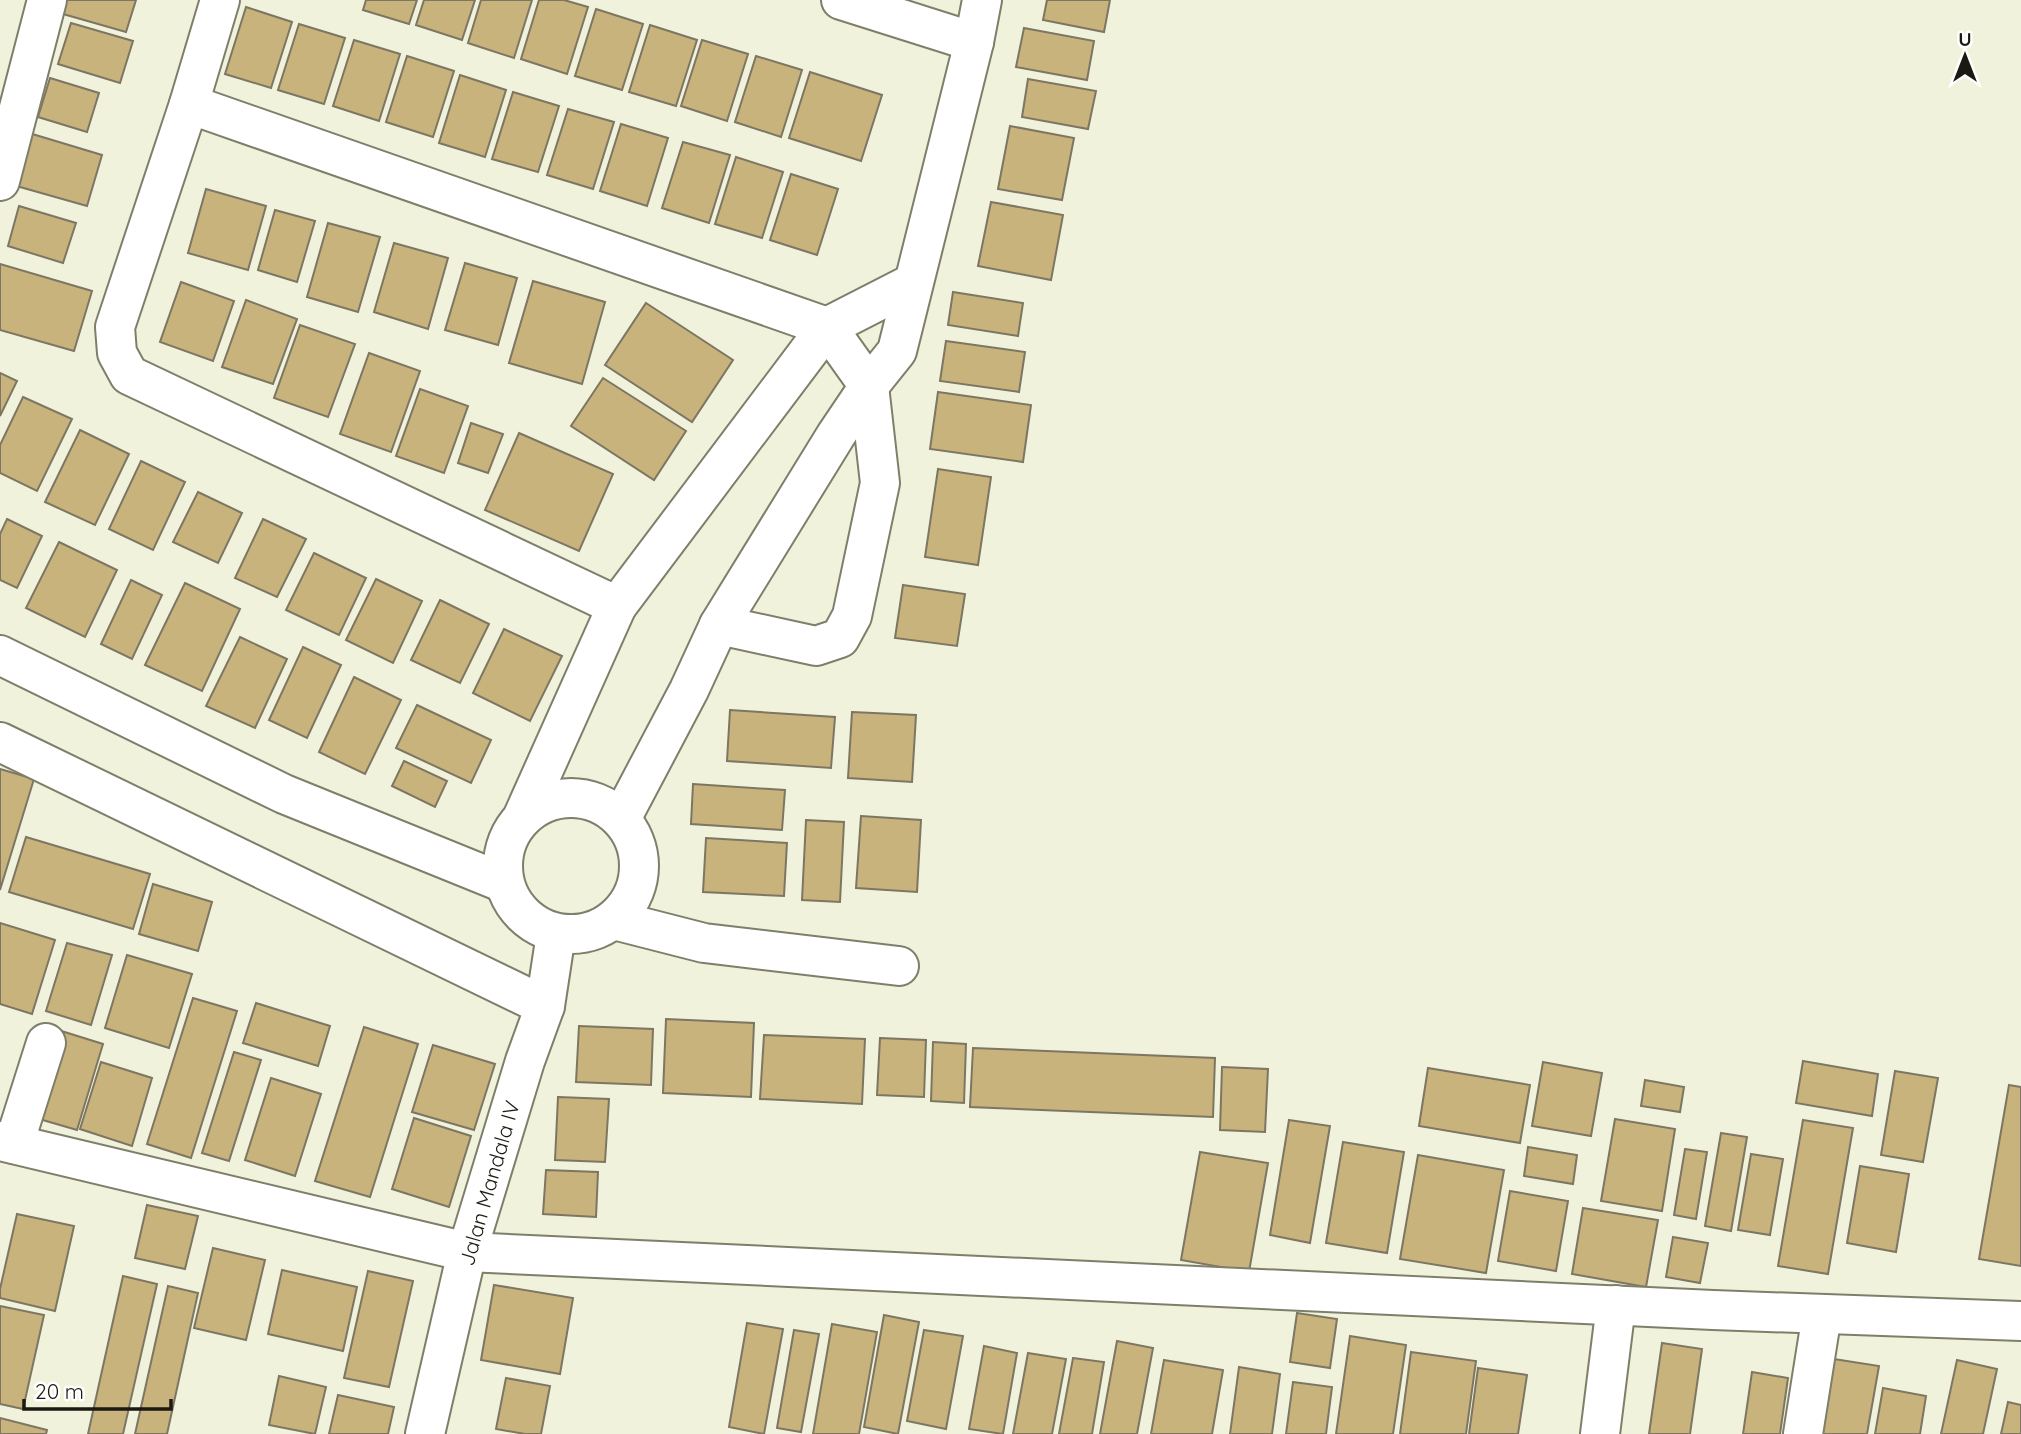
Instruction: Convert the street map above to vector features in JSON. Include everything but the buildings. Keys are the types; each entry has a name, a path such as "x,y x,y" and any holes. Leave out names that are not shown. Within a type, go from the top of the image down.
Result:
{"street":[{"path":"0,181 47,0"},
{"path":"220,0 189,104 115,327 117,353 129,375 617,606"},
{"path":"841,0 974,42"},
{"path":"621,819 719,625 869,386 897,351 974,42 982,0"},
{"path":"189,104 827,327 869,386 880,483 852,616 840,638 816,646 719,625"},
{"path":"523,816 546,802 573,798 600,803 621,819 636,843 640,871 633,898 614,920 587,934 556,934 533,924 515,906 504,884 502,859 508,836 523,816 617,606 827,327 913,283"},
{"path":"0,656 284,794 504,884"},
{"path":"0,742 545,1006"},
{"path":"614,920 704,943 899,966"},
{"name":"Jalan Mandala IV","path":"425,1434 467,1252 525,1061 545,1006 556,934"},
{"path":"46,1043 7,1142 467,1252 2021,1321"},
{"path":"1600,1434 1616,1305"},
{"path":"1803,1434 1822,1314"}]}
